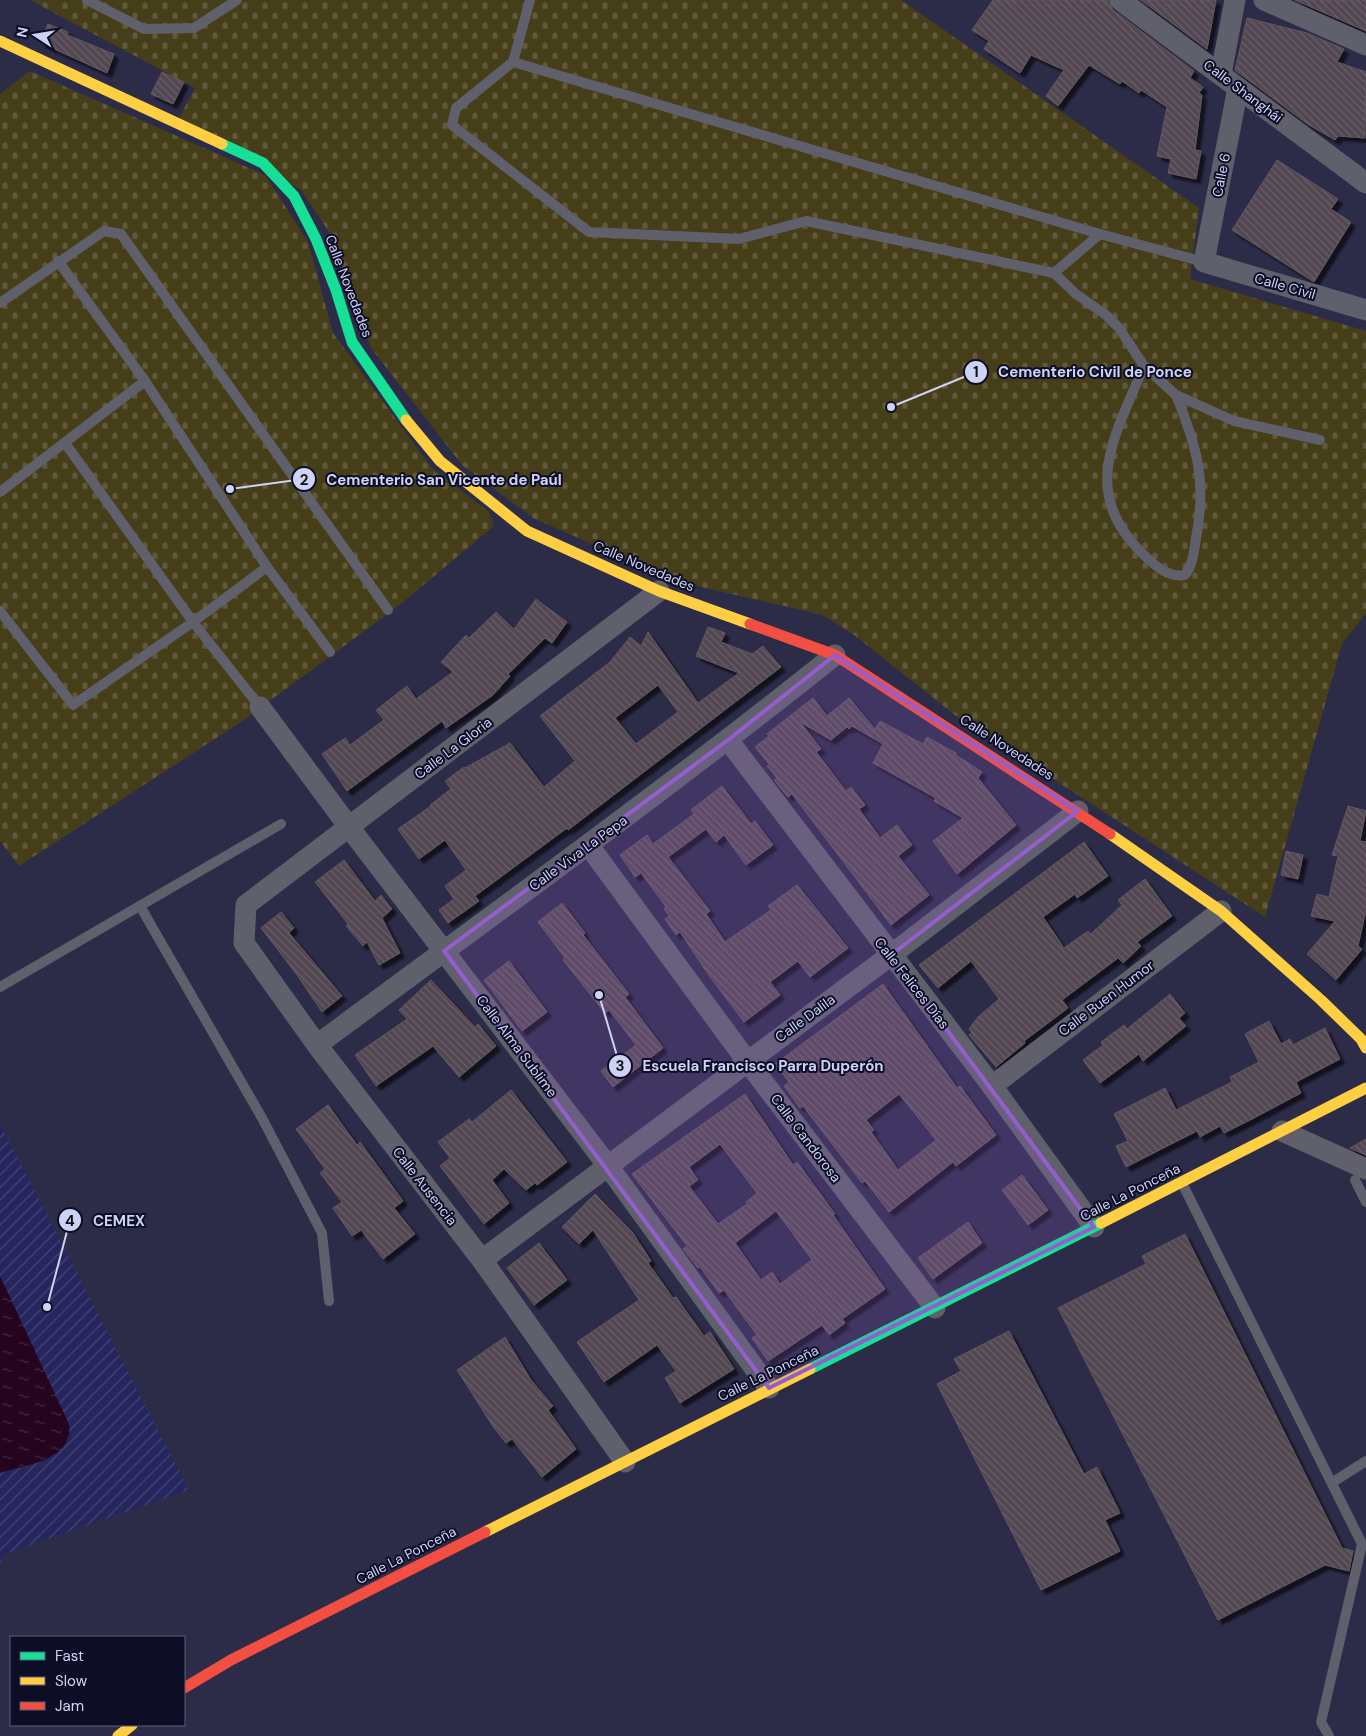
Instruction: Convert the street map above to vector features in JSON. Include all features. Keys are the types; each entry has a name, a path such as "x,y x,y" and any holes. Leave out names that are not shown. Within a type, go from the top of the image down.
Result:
{"street":[{"name":"Calle Shanghái","path":"1120,0 1366,183"},
{"path":"1221,74 1235,0"},
{"path":"1264,0 1366,45"},
{"name":"Calle Novedades","path":"0,41 262,163 294,196 316,239 336,290 352,342 411,427 440,461 527,531 659,591 835,655 1078,810 1221,911 1364,1036"},
{"name":"Calle 6","path":"1204,262 1238,88"},
{"name":"Calle Civil","path":"1204,262 1366,310"},
{"name":"Calle La Gloria","path":"246,905 659,591"},
{"name":"Calle Viva La Pepa","path":"317,1045 589,846 728,740 835,655"},
{"name":"Calle Alma Sublime","path":"260,707 349,828 608,1166 769,1388"},
{"name":"Calle Felices Días","path":"728,740 890,955 992,1086 1094,1227"},
{"name":"Calle Dalila","path":"482,1260 890,955 1078,810"},
{"name":"Calle Candorosa","path":"589,846 747,1061 935,1308"},
{"name":"Calle Ausencia","path":"246,905 244,943 317,1045 482,1260 625,1462"},
{"name":"Calle Buen Humor","path":"992,1086 1221,911"},
{"name":"Calle La Ponceña","path":"185,1687 231,1660 769,1388 935,1308 1366,1088"},
{"path":"1282,1131 1361,1175"},
{"path":"118,1736 131,1726"}],"lane":[{"path":"87,0 144,28 194,28 237,0"},
{"path":"530,0 513,62 456,108 452,125 589,232 739,239 806,221 1054,273 1076,294 1106,315 1118,328 1144,366 1176,395 1234,421 1320,440"},
{"path":"513,62 1100,234 1204,262"},
{"path":"0,304 58,261 104,231 121,234 388,610"},
{"path":"1054,273 1100,234"},
{"path":"58,261 145,381 267,567 330,652"},
{"path":"1144,366 1112,445 1107,466 1106,490 1114,516 1134,546 1154,565 1172,575 1178,576 1185,575 1188,572 1193,557 1199,527 1201,480 1196,447 1176,395"},
{"path":"0,492 145,381"},
{"path":"65,443 193,622 260,707"},
{"path":"0,611 73,705 193,622 267,567"},
{"path":"0,987 281,824"},
{"path":"140,906 262,1118 322,1233 329,1301"},
{"path":"1361,1175 1366,1202"},
{"path":"1182,1182 1245,1313 1362,1544 1321,1722 1328,1736"},
{"path":"1332,1482 1366,1461"}],"highlighted area":[{"path":"835,655 1078,811 891,955 1094,1227 769,1388 444,951 728,740"}],"shaded area":[{"path":"0,1124 189,1490 5,1554 0,1565"}],"green space":[{"path":"30,0 901,0 1199,208 1190,279 1366,331 1366,613 1342,644 1265,917 955,715 854,635 823,615 675,581 533,518 462,465 371,348 329,232 301,190 179,118 195,88"},
{"path":"30,71 265,175 308,242 333,333 431,467 489,512 494,526 397,607 241,722 19,866 0,841 0,94"}],"water":[{"path":"0,1276 69,1424 69,1436 64,1446 46,1459 0,1473"}],"building":[{"path":"993,0 1108,0 1113,10 1194,71 1190,78 1203,87 1199,93 1202,95 1195,150 1201,151 1196,179 1168,173 1171,159 1157,156 1167,107 1141,90 1139,93 1122,81 1120,84 1089,65 1058,106 1046,96 1064,70 1031,55 1020,73 984,49 989,41 972,30"},
{"path":"1141,0 1216,0 1207,49"},
{"path":"1295,0 1366,0 1366,31"},
{"path":"1247,18 1307,33 1344,49 1337,62 1366,72 1365,138 1338,136 1335,140 1309,125 1235,70"},
{"path":"48,24 68,32 67,35 114,54 107,73 41,43"},
{"path":"162,72 184,82 173,104 151,94"},
{"path":"1277,160 1338,199 1331,209 1351,222 1314,282 1232,230"},
{"path":"536,599 567,622 552,643 545,638 508,674 510,676 493,695 446,728 442,721 347,791 322,754 345,738 350,745 384,720 376,710 407,686 416,699 453,672 441,662 466,635 469,638 496,612 514,629"},
{"path":"708,627 725,633 721,642 752,654 763,646 781,667 568,830 567,828 475,896 479,901 448,923 439,910 454,899 445,886 466,870 445,840 419,859 398,829 431,806 451,789 445,781 464,767 510,743 544,787 575,761 540,716 610,662 630,637 641,646 648,632 698,703 739,673 696,656","holes":["658,685 678,712 636,744 615,718"]},
{"path":"813,698 827,716 849,698 875,729 880,721 923,744 927,737 956,753 956,755 982,772 978,778 1016,825 957,874 933,841 963,818 934,801 936,798 873,763 883,744 852,726 849,729 847,727 831,740 800,722 821,749 816,752 846,791 851,787 865,805 859,809 880,838 897,825 912,845 898,856 929,895 891,925 792,794 788,797 774,780 777,778 767,766 769,764 755,747 769,736 767,734"},
{"path":"722,786 751,824 755,821 773,845 746,865 724,835 716,842 706,829 668,857 710,911 706,914 725,942 771,910 768,906 797,885 848,948 810,977 798,961 770,982 780,995 744,1022 710,977 680,932 676,935 665,919 669,916 664,909 666,907 641,873 635,877 620,855 647,835 653,844 694,814 691,810"},
{"path":"1348,806 1366,811 1360,841 1366,842 1366,910 1358,946 1362,949 1336,980 1307,954 1335,921 1311,916 1317,894 1329,897 1338,856 1332,855"},
{"path":"1084,842 1108,876 1077,898 1075,894 1043,917 1064,948 1088,931 1091,934 1122,905 1118,900 1145,879 1172,916 1137,942 1141,946 1123,963 1118,958 1062,1000 1068,1008 1024,1041 1025,1043 996,1067 969,1035 972,1033 969,1029 978,1017 999,999 971,961 938,988 919,965"},
{"path":"1286,851 1303,855 1298,879 1281,875"},
{"path":"344,860 375,901 381,895 392,909 382,918 400,953 379,965 367,942 363,946 346,926 348,924 315,882"},
{"path":"562,903 585,933 583,935 629,994 625,997 663,1048 613,1087 601,1071 636,1045 609,1010 605,1013 563,960 565,958 538,922"},
{"path":"281,912 294,928 289,933 342,996 322,1012 297,975 261,928"},
{"path":"509,961 547,1012 522,1031 484,980"},
{"path":"431,980 475,1027 478,1024 496,1046 459,1077 433,1046 376,1086 355,1055 407,1019 399,1010"},
{"path":"883,984 957,1088 960,1086 996,1135 956,1166 953,1162 889,1212 865,1181 862,1183 803,1106 800,1108 784,1086 789,1082 775,1064","holes":["899,1094 936,1140 898,1170 871,1132 874,1130 866,1120"]},
{"path":"1170,994 1185,1013 1179,1018 1186,1026 1143,1061 1139,1054 1100,1083 1083,1060 1103,1045 1101,1042 1124,1025 1127,1029"},
{"path":"1269,1021 1281,1044 1290,1039 1293,1045 1325,1028 1340,1059 1296,1082 1301,1093 1252,1119 1224,1133 1220,1126 1200,1137 1197,1131 1126,1167 1116,1146 1128,1141 1114,1114 1165,1088 1176,1110 1232,1082 1230,1077 1259,1062 1245,1034"},
{"path":"511,1090 567,1162 537,1185 535,1183 526,1190 504,1169 492,1180 509,1203 484,1224 440,1166 450,1158 438,1142 469,1119 472,1122"},
{"path":"745,1094 793,1165 797,1162 835,1214 833,1215 885,1289 842,1319 845,1323 829,1335 822,1325 768,1361 752,1338 757,1335 724,1290 719,1293 700,1267 698,1268 683,1249 687,1246 632,1174","holes":["720,1144 757,1193 746,1202 747,1204 718,1224 689,1186 698,1180 689,1167","776,1211 812,1260 780,1284 772,1272 761,1280 735,1243"]},
{"path":"328,1105 357,1145 360,1142 403,1201 394,1208 415,1234 383,1259 361,1230 352,1236 333,1208 342,1202 320,1173 325,1169 296,1129"},
{"path":"1366,1139 1366,1155 1350,1148"},
{"path":"1022,1175 1048,1210 1028,1225 1002,1190"},
{"path":"595,1194 633,1233 651,1261 648,1263 673,1298 676,1297 704,1336 710,1332 734,1369 680,1403 665,1378 676,1371 657,1345 604,1382 577,1342 639,1300 593,1230 579,1244 562,1227"},
{"path":"968,1222 982,1243 933,1279 918,1258"},
{"path":"1185,1234 1342,1548 1353,1551 1349,1571 1325,1565 1218,1620 1058,1308 1146,1264 1142,1256"},
{"path":"539,1243 567,1280 534,1305 507,1268"},
{"path":"1009,1331 1084,1474 1097,1467 1120,1513 1105,1520 1120,1551 1041,1590 937,1384 961,1371 954,1359"},
{"path":"505,1337 531,1380 553,1406 548,1410 576,1449 542,1477 512,1439 506,1443 494,1428 457,1370"}],"traffic: fast":[{"path":"222,144 263,163 294,196 316,239 336,290 352,342 406,420"},
{"path":"810,1369 1101,1223"}],"traffic: slow":[{"path":"0,41 222,144"},
{"path":"406,420 440,461 527,531 659,591 750,624"},
{"path":"1110,834 1221,911 1321,1000 1361,1039 1366,1048"},
{"path":"1101,1223 1366,1088"},
{"path":"485,1532 810,1369"},
{"path":"118,1736 131,1726"}],"traffic: jam":[{"path":"750,624 835,655 1110,834"},
{"path":"185,1687 231,1660 485,1532"}],"place":[{"name":"Cementerio Civil de Ponce","path":"891,407"},
{"name":"Cementerio San Vicente de Paúl","path":"230,489"},
{"name":"Escuela Francisco Parra Duperón","path":"599,995"},
{"name":"CEMEX","path":"47,1307"}]}
